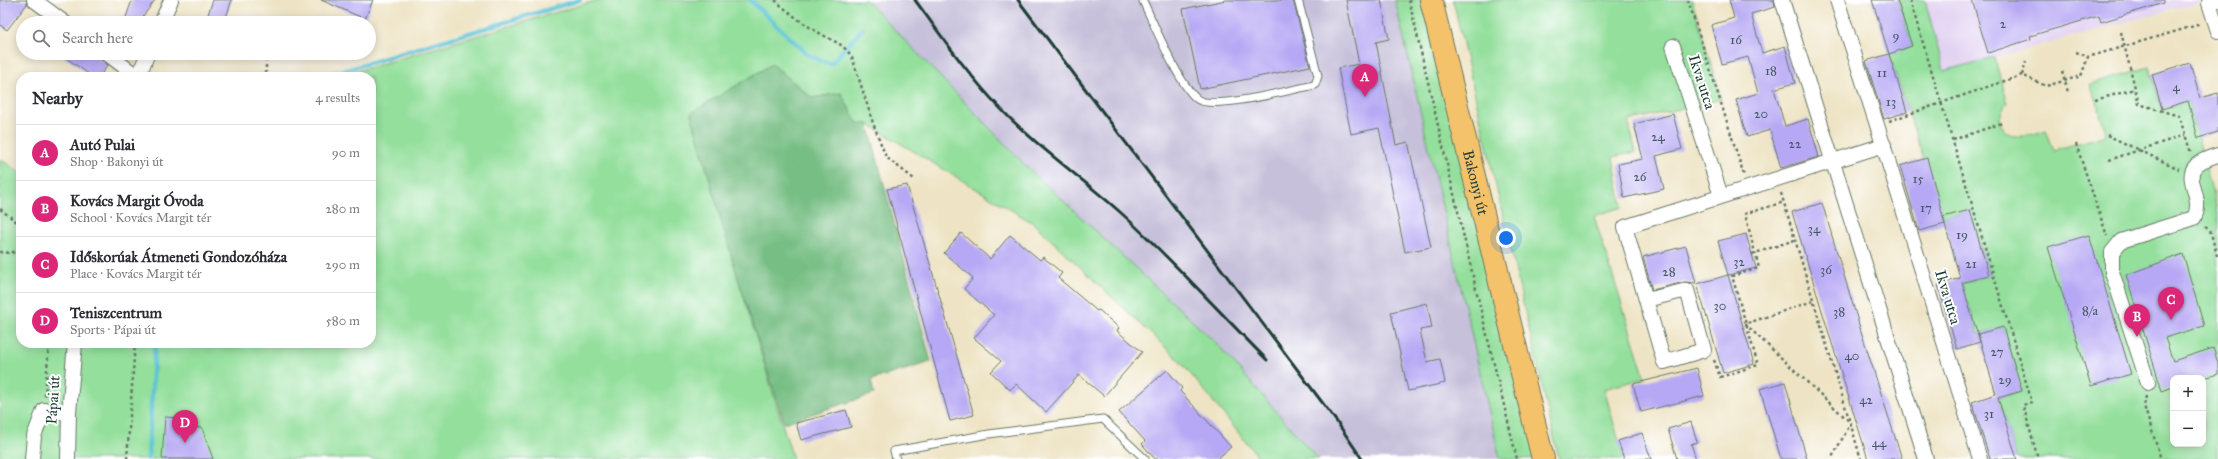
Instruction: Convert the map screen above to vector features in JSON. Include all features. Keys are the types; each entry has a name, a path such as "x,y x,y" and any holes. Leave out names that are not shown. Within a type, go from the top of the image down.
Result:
{"main road":[{"name":"Bakonyi út","path":"1431,0 1543,459"}],"street":[{"path":"34,0 56,16"},
{"path":"164,16 171,0"},
{"path":"1782,0 1926,459"},
{"name":"Ikva utca","path":"1837,0 1878,124 1980,459"},
{"path":"2216,26 2209,3 2218,0"},
{"name":"Ikva utca","path":"1673,46 1721,196"},
{"path":"115,60 131,72"},
{"path":"140,72 145,60"},
{"path":"1646,300 1687,290 1704,350 1664,362 1646,300 1625,227 1748,188 1776,177 1884,145"},
{"path":"2148,383 2112,272 2112,252 2121,241 2194,218 2198,211 2191,179 2194,170 2203,159 2218,155"},
{"name":"Pápai út","path":"68,459 69,413 74,348"},
{"path":"32,459 34,436 44,410 69,413"}],"lane":[{"path":"1145,0 1186,87 1198,100 1206,103 1238,101 1315,85 1318,76 1298,0"},
{"path":"896,459 894,451 989,434 1103,419 1145,459"}],"path":[{"path":"775,0 787,12 822,35 837,41 848,50 852,57 873,124 886,157 914,179"},
{"path":"1409,0 1517,459"},
{"path":"1688,0 1748,188"},
{"path":"1910,0 2032,402 2023,405 2038,459"},
{"path":"2076,52 2088,57 2216,26"},
{"path":"2121,32 2139,104 2179,116 2194,170"},
{"path":"1878,124 1942,104 2022,75 2046,86 2065,82 2081,76 2088,57"},
{"path":"266,60 266,72"},
{"path":"2022,75 2026,62"},
{"path":"2062,71 2068,92"},
{"path":"2095,100 2135,89"},
{"path":"1953,140 2002,123"},
{"path":"2107,135 2139,150 2194,170"},
{"path":"2109,160 2185,135"},
{"path":"2076,144 2112,252"},
{"path":"1776,177 1861,459"},
{"path":"1703,346 1709,345 1720,377 1758,365 1732,276 1760,268 1754,254 1745,214 1784,202"},
{"path":"0,209 16,220"},
{"path":"2194,218 2210,230 2218,259"},
{"path":"1754,254 1795,240"},
{"path":"0,252 12,253 16,250"},
{"path":"1745,324 1813,301"},
{"path":"1745,324 1851,423"},
{"path":"44,410 49,348"},
{"path":"127,459 135,348"},
{"path":"2148,383 2144,406 2161,459"},
{"path":"1831,459 1851,423"}],"shaded area":[{"path":"866,0 1395,0 1500,459 1318,459 1216,343 1029,169"},
{"path":"1925,0 2207,0 1944,71"}],"green space":[{"path":"598,0 866,0 1029,169 1216,343 1318,459 1260,459 1179,360 1033,223 868,124 857,123 841,93 812,98 772,64 691,114 734,265 793,459 0,459 0,159 16,170 16,348 376,348 376,72 354,72"},
{"path":"1395,0 1428,0 1542,459 1500,459"},
{"path":"1453,0 1692,0 1721,99 1628,121 1636,152 1613,157 1622,207 1594,216 1645,378 1604,389 1624,459 1559,459"},
{"path":"1898,0 1925,0 1944,71 1994,57 2008,103 2002,111 2000,120 2003,129 2016,136 2029,135 2046,130 2054,150 2107,135 2090,84 2149,67 2162,109 2188,101 2218,213 2218,459 2017,459 1998,398 2022,391 2003,327 1978,334 1962,283 1989,275 1970,210 1943,217 1889,54 1912,46"},
{"path":"772,64 812,98 841,93 857,123 868,124 931,362 871,380 874,394 784,423 734,265 691,113"}],"building":[{"path":"0,0 26,0 27,4 18,16 16,16 16,18 7,30 0,25"},
{"path":"132,0 155,0 143,16 126,16"},
{"path":"213,0 232,0 226,16 207,16"},
{"path":"321,0 373,0 366,16 358,16"},
{"path":"1226,0 1293,0 1310,66 1200,89 1183,9"},
{"path":"1346,0 1381,0 1389,39 1376,42 1396,145 1408,142 1431,247 1405,252 1379,128 1351,134 1338,68 1359,64"},
{"path":"1729,0 1774,0 1775,7 1751,14 1762,53 1785,46 1795,83 1774,89 1785,126 1808,119 1819,157 1781,168 1770,130 1747,137 1736,100 1758,93 1748,57 1722,64 1711,25 1734,18"},
{"path":"1872,0 1897,0 1912,46 1889,54"},
{"path":"1972,0 2164,0 2164,3 2101,22 2099,16 2030,36 2031,39 1988,53"},
{"path":"1889,54 1907,112 1884,119 1866,61"},
{"path":"69,60 102,60 108,65 103,72 86,72"},
{"path":"2190,63 2200,98 2218,93 2218,132 2198,138 2188,101 2162,109 2152,74"},
{"path":"1673,114 1682,149 1656,156 1664,189 1624,198 1618,164 1643,159 1634,124"},
{"path":"1927,158 1945,224 1919,231 1900,166"},
{"path":"907,185 974,415 950,421 887,189"},
{"path":"1822,203 1902,459 1868,459 1792,212"},
{"path":"1970,210 1989,275 1962,283 1980,342 1957,349 1938,285 1960,278 1943,217"},
{"path":"961,233 990,259 1010,235 1040,260 1043,257 1062,273 1058,278 1097,311 1099,310 1119,328 1117,331 1142,352 1104,396 1079,375 1046,412 1016,384 1010,390 991,372 1001,361 974,338 994,315 964,289 973,278 944,253"},
{"path":"1746,234 1756,268 1728,275 1718,241"},
{"path":"2089,235 2131,374 2091,386 2048,247"},
{"path":"1686,246 1696,283 1685,282 1652,290 1643,257"},
{"path":"2183,254 2204,326 2165,338 2173,361 2213,348 2218,363 2218,374 2206,377 2206,375 2170,375 2170,388 2162,391 2126,275"},
{"path":"1728,275 1754,364 1723,373 1697,284"},
{"path":"1427,303 1432,328 1420,330 1427,362 1440,359 1445,383 1408,391 1391,312"},
{"path":"2003,327 2022,391 1998,398 2017,459 1990,459 1972,402 1996,394 1978,334"},
{"path":"1697,368 1704,396 1641,412 1633,384"},
{"path":"1167,370 1182,388 1180,391 1231,447 1217,459 1155,459 1142,444 1145,441 1119,412"},
{"path":"1785,382 1807,459 1781,459 1760,389"},
{"path":"846,410 851,427 801,440 796,423"},
{"path":"165,417 180,418 180,426 202,428 213,459 162,459"},
{"path":"1691,422 1697,442 1691,444 1696,459 1677,459 1668,429"},
{"path":"1642,433 1651,459 1624,459 1618,441"}],"waterway":[{"path":"339,72 580,0"},
{"path":"750,0 808,55 831,64 863,28"},
{"path":"148,459 155,348"}],"railway":[{"path":"915,0 967,70 1001,109 1044,149 1120,212 1176,266 1267,360"},
{"path":"1018,0 1337,422 1362,459"}],"place":[{"name":"Autó Pulai","path":"1365,97"},
{"name":"Időskorúak Átmeneti Gondozóháza","path":"2171,320"},
{"name":"Kovács Margit Óvoda","path":"2137,337"},
{"name":"Teniszcentrum","path":"185,443"}]}
